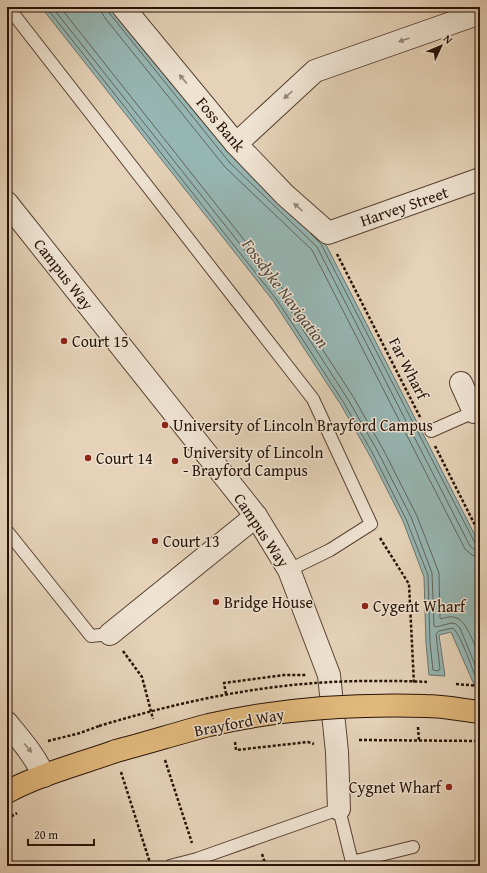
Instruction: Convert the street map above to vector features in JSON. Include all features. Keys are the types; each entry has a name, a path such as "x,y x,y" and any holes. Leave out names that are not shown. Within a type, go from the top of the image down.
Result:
{"main road":[{"name":"Brayford Way","path":"7,792 17,786 44,776 118,760 210,725 276,713 350,707 388,706 427,706 480,712"}],"street":[{"name":"Foss Bank","path":"123,7 236,144 285,195 328,232"},
{"path":"236,144 315,71 480,13"},
{"name":"Harvey Street","path":"328,232 480,179"},
{"name":"Campus Way","path":"7,203 256,516 289,570 329,675 336,746 339,809"},
{"path":"462,383 477,411"},
{"path":"110,634 256,516"},
{"path":"7,723 29,749 44,776"}],"lane":[{"path":"8,7 313,399 371,524 330,550 289,570"},
{"path":"429,432 477,411"},
{"path":"7,531 90,636 110,634"},
{"path":"170,866 197,859 339,809 352,862 413,847"}],"path":[{"name":"Far Wharf","path":"328,232 480,535"},
{"path":"371,524 409,584 414,686"},
{"path":"226,694 224,683 284,675 329,675"},
{"path":"417,725 419,741"},
{"path":"54,738 80,733 99,726"},
{"path":"416,728 423,729"},
{"path":"233,740 236,750 308,742 336,746 419,741 480,741"},
{"path":"118,760 151,866"}],"water":[{"name":"Fossdyke Navigation","path":"41,7 115,7 324,241 480,545 480,698 451,632 439,635 445,676 429,675 426,643 424,577 403,521 370,456 341,405 274,302"}],"place":[{"name":"Court 15","path":"64,341"},
{"name":"University of Lincoln Brayford Campus","path":"165,425"},
{"name":"Court 14","path":"88,458"},
{"name":"University of Lincoln - Brayford Campus","path":"175,461"},
{"name":"Court 13","path":"155,541"},
{"name":"Bridge House","path":"216,602"},
{"name":"Cygent Wharf","path":"365,606"},
{"name":"Cygnet Wharf","path":"449,787"}]}
